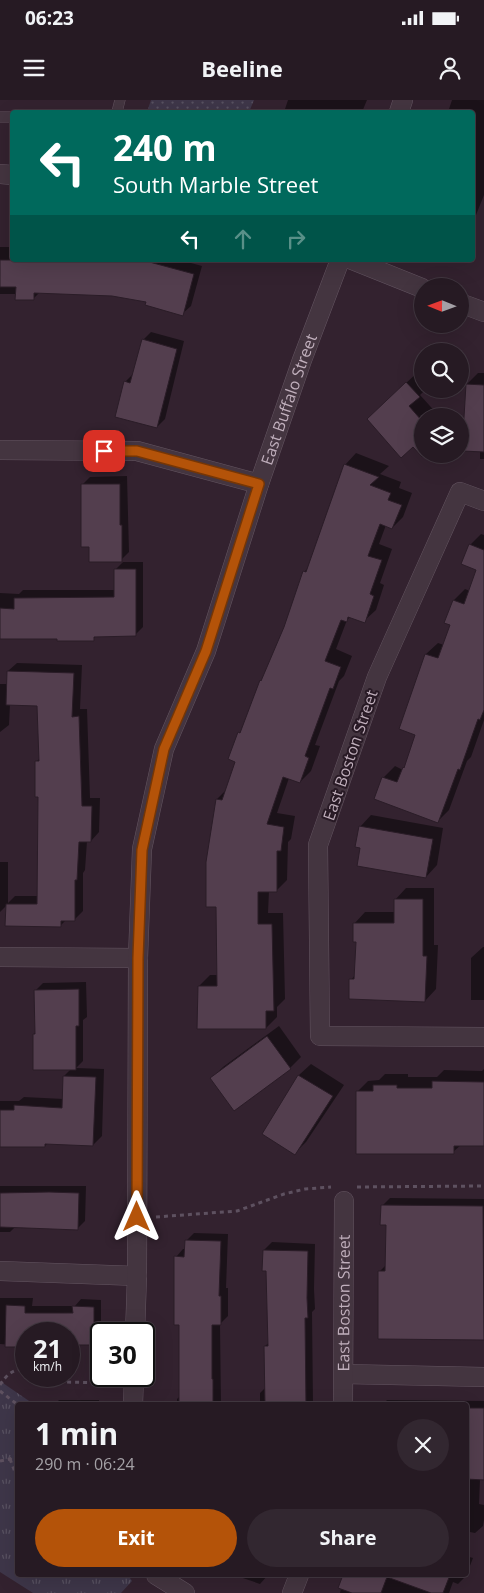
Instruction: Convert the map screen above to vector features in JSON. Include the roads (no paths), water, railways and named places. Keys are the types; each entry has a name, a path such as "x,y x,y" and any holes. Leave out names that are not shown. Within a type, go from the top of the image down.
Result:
{"street":[{"name":"East Buffalo Street","path":"135,1322 138,958 142,850 164,749 206,651 259,484 302,360 339,262"},
{"path":"357,262 414,285"},
{"path":"469,306 484,312"},
{"path":"0,450 137,451 259,484"},
{"name":"East Boston Street","path":"484,501 460,492 377,677 318,845 320,1036 484,1037"},
{"path":"0,957 138,958"},
{"name":"East Boston Street","path":"343,1402 345,1191"},
{"path":"0,1271 137,1276"},
{"path":"344,1374 484,1377"},
{"path":"133,1402 134,1387"},
{"path":"159,1577 185,1593"},
{"path":"292,1593 298,1577"}]}
